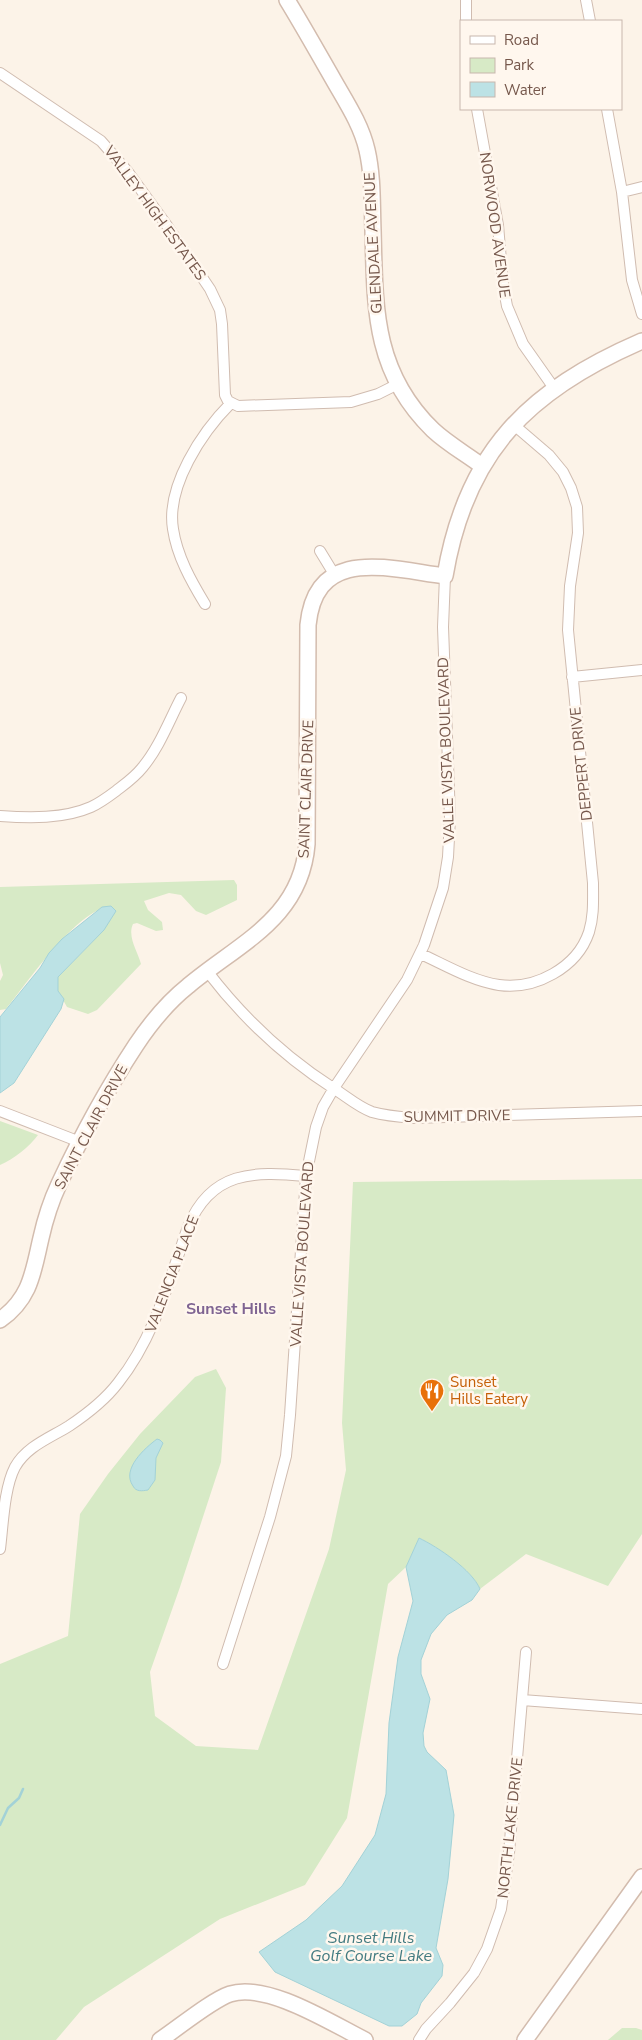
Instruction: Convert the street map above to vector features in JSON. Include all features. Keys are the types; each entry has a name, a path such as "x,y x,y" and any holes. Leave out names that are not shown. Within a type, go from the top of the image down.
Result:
{"street":[{"name":"GLENDALE AVENUE","path":"288,0 352,112 367,148 371,175 376,317 386,357 398,384 414,408 433,430 482,466"},
{"path":"466,0 466,20"},
{"path":"586,0 590,20"},
{"name":"VALLEY HIGH ESTATES","path":"0,73 101,141 128,172 168,227 210,290 220,310 225,395 231,403"},
{"name":"NORWOOD AVENUE","path":"477,110 498,225 503,284 507,306 523,344 554,388"},
{"path":"607,110 622,192 632,280 642,314"},
{"path":"622,192 642,188"},
{"name":"VALLE VISTA BOULEVARD","path":"223,1664 270,1517 286,1456 306,1176 316,1127 323,1107 334,1088 401,991 434,921 443,888 450,839 443,627 445,576 453,532 464,502 482,466 514,425 531,407 554,388 598,361 642,341"},
{"name":"VALLE VISTA BOULEVARD","path":"598,361 642,348"},
{"path":"204,604 185,568 179,552 173,531 173,508 180,484 195,448 207,429 231,403 243,406 351,402 378,394 398,384"},
{"name":"DEPPERT DRIVE","path":"420,954 490,983 514,986 538,980 562,968 585,942 592,920 593,883 568,636 568,609 578,533 575,498 567,479 549,455 514,425"},
{"path":"320,551 334,574 350,568 366,567 445,576"},
{"name":"SAINT CLAIR DRIVE","path":"0,1320 16,1306 32,1280 44,1227 55,1194 80,1142 118,1073 143,1035 176,996 254,937 274,919 288,902 302,872 306,854 308,824 308,625 316,594 322,584 334,574"},
{"path":"572,677 642,670"},
{"path":"0,816 36,817 65,814 89,808 101,802 142,769 181,698"},
{"name":"SUMMIT DRIVE","path":"207,971 235,1007 262,1034 295,1062 373,1112 399,1117 642,1111"},
{"path":"0,1111 80,1142"},
{"name":"VALENCIA PLACE","path":"0,1549 8,1492 15,1467 34,1446 86,1414 110,1393 124,1376 138,1355 151,1329 188,1227 195,1211 205,1197 232,1180 247,1175 267,1173 306,1176"},
{"name":"NORTH LAKE DRIVE","path":"419,2040 429,2025 467,1983 484,1956 496,1925 504,1891 509,1853 526,1652"},
{"path":"522,1700 642,1709"},
{"path":"525,2040 642,1877"},
{"path":"160,2040 224,1997 251,1991 282,1999 365,2040"}],"green space":[{"path":"234,880 237,885 237,900 206,915 196,911 181,895 169,893 144,901 148,910 162,922 163,930 156,931 137,923 133,924 131,929 132,939 141,964 97,1010 88,1014 67,1007 58,991 58,977 104,930 111,906 97,910 68,933 6,1009 0,1010 0,981 3,975 0,963 0,887"},
{"path":"0,1121 38,1135 21,1152 0,1165"},
{"path":"642,1179 642,1534 608,1586 526,1554 480,1589 470,1574 462,1567 445,1553 419,1538 406,1567 388,1584 347,1818 305,1885 220,1919 84,2007 56,2040 0,2040 0,1664 68,1636 80,1514 108,1474 140,1434 195,1377 216,1369 226,1388 221,1462 150,1672 155,1716 196,1746 258,1750 329,1549 346,1470 342,1423 353,1182"},
{"path":"622,2028 642,2030 642,2040 608,2040"}],"water":[{"path":"111,906 116,911 104,930 58,977 58,991 64,999 61,1009 14,1083 0,1093 0,1017 62,939 102,907"},
{"path":"157,1439 163,1443 156,1458 155,1480 148,1490 137,1490 130,1479 132,1466 141,1453"},
{"name":"Sunset Hills Golf Course Lake","path":"419,1538 445,1553 462,1567 470,1574 480,1589 472,1600 447,1615 431,1634 421,1660 421,1674 430,1699 423,1733 424,1746 427,1752 446,1770 454,1815 448,1879 436,1948 443,1965 442,1976 421,2003 417,2014 402,2026 389,2026 275,1972 259,1952 306,1920 342,1886 375,1835 386,1794 389,1723 398,1657 413,1601 406,1567"}],"waterway":[{"path":"0,1825 8,1808 19,1798 23,1789"}],"place":[{"name":"Sunset Hills Eatery","path":"432,1412"}],"district":[{"name":"Sunset Hills","path":"231,1309"}]}
